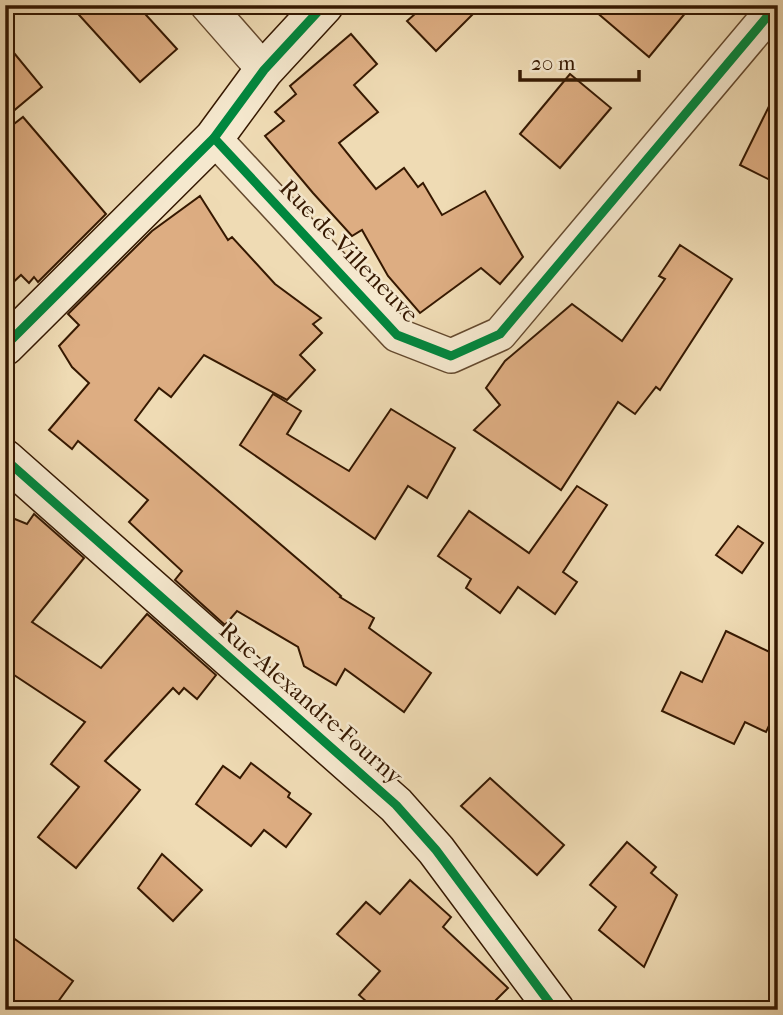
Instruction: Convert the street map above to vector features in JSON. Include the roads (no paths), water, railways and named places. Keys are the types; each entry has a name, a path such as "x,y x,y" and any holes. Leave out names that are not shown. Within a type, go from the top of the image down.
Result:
{"street":[{"path":"207,5 264,70"},
{"path":"5,346 214,138 264,70 324,5"},
{"name":"Rue de Villeneuve","path":"214,138 397,335 451,356 500,334 775,12"},
{"name":"Rue Alexandre Fourny","path":"5,459 396,804 436,850 555,1010"}]}
